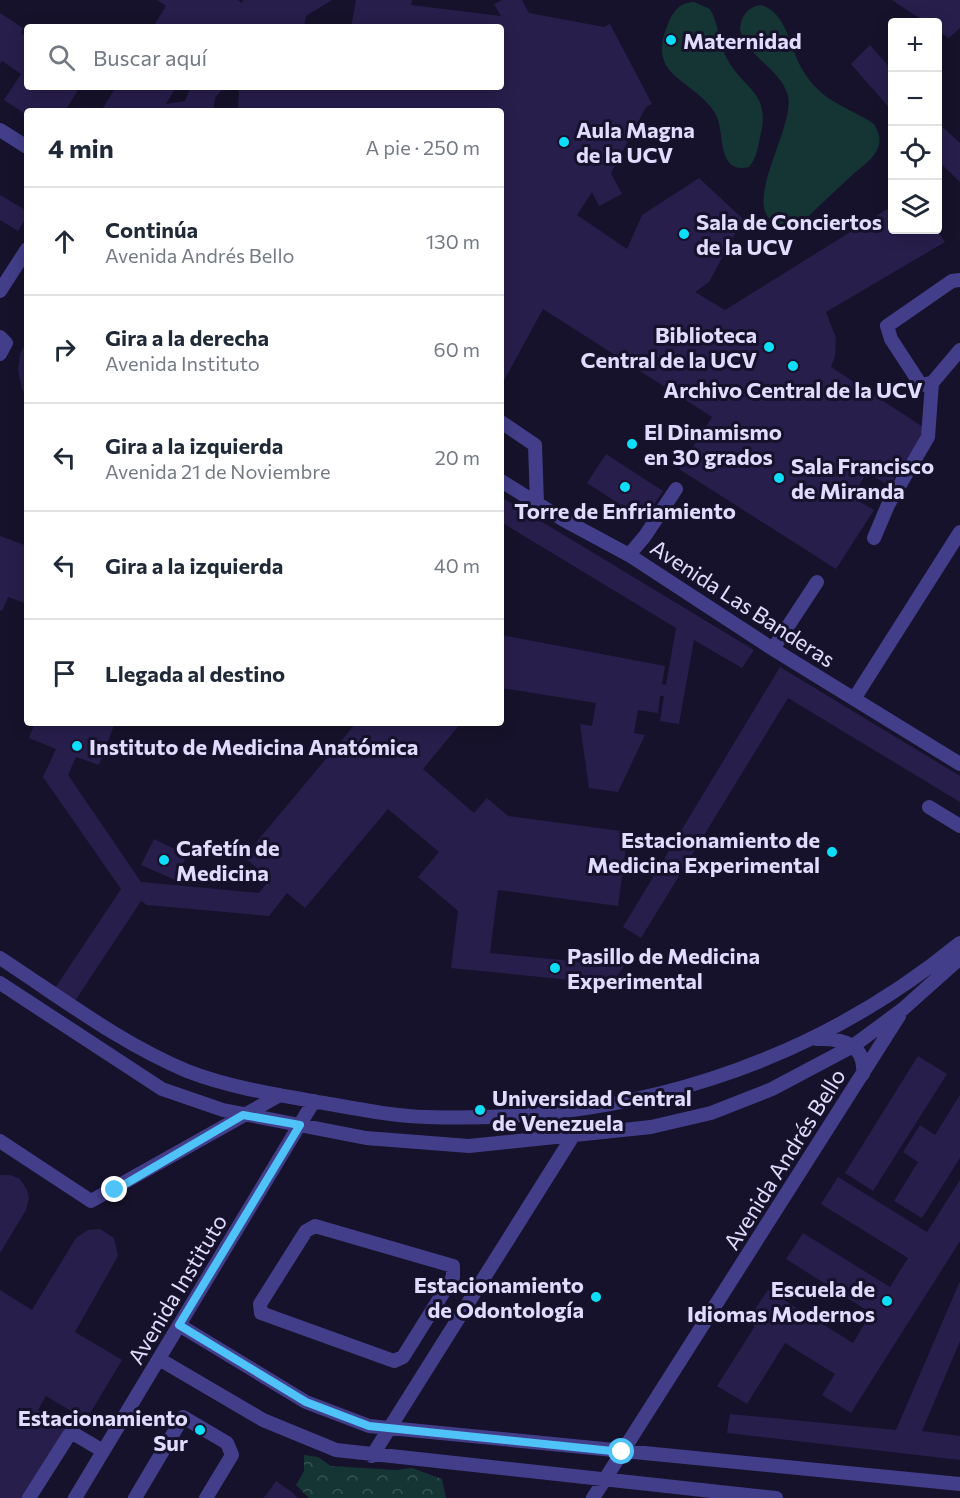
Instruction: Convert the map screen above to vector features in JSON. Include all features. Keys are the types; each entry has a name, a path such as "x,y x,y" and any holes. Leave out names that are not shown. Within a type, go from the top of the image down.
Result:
{"lane":[{"path":"0,130 24,145"},
{"path":"0,291 24,254"},
{"path":"932,383 921,385 891,339 887,326 952,281 960,280"},
{"path":"0,337 6,343 0,354"},
{"path":"874,538 888,505 928,437 932,383 960,350"},
{"path":"504,424 535,445 537,503"},
{"name":"Avenida Las Banderas","path":"504,483 629,555 773,649 960,764"},
{"path":"629,555 645,536 676,489"},
{"path":"854,699 960,532"},
{"path":"773,649 817,582"},
{"path":"929,807 960,826"},
{"path":"0,958 131,1042 186,1070 232,1086 424,1117 480,1118 560,1110 669,1092 743,1070 813,1040 883,999 960,943"},
{"path":"0,983 162,1089 243,1115 366,1138 428,1145 469,1146 651,1126 711,1113 772,1089 853,1046 903,1009 960,958"},
{"name":"Avenida Andrés Bello","path":"593,1498 903,1009"},
{"path":"813,1040 839,1040 853,1046 862,1058 863,1074"},
{"path":"0,1141 91,1201 115,1190 280,1095"},
{"name":"Avenida Instituto","path":"75,1498 314,1101"},
{"path":"372,1456 573,1136"},
{"path":"315,1226 453,1266 453,1277 432,1312 403,1357 394,1361 261,1313 260,1304 306,1232 315,1226"},
{"path":"432,1312 458,1319"},
{"path":"179,1325 306,1402 369,1426 960,1484"},
{"path":"159,1359 263,1420 336,1450 372,1456 776,1498"},
{"path":"135,1498 183,1417 227,1443 232,1455 206,1498"},
{"path":"29,1498 69,1435 76,1435 103,1451"}],"green space":[{"path":"694,2 710,9 726,57 754,93 762,110 763,122 756,153 749,167 738,168 726,158 715,113 706,101 675,76 667,67 663,56 663,42 672,15 681,6"},
{"path":"761,5 777,15 787,32 802,69 817,89 834,102 874,124 878,133 878,149 873,156 801,224 778,223 766,214 764,198 788,112 788,96 779,78 750,48 740,30 746,13"},
{"path":"304,1455 318,1457 331,1466 396,1470 412,1468 442,1479 446,1498 309,1498 296,1485 304,1471"}],"building":[{"path":"157,0 238,0 242,3 243,0 332,0 306,16 305,24 155,24 166,6"},
{"path":"356,0 412,0 411,5 501,16 494,4 502,0 522,0 529,13 604,27 610,24 652,104 646,107 611,173 622,194 599,206 592,192 577,215 627,249 642,215 699,178 743,219 709,282 695,292 725,310 888,208 888,234 940,234 945,242 826,312 836,338 835,356 831,367 926,429 889,486 867,472 852,497 874,510 836,569 679,469 712,417 543,309 504,380 504,108 238,108 239,91 236,90 504,90 504,24 352,24"},
{"path":"892,0 960,0 960,28 949,38 942,34 942,18 919,18"},
{"path":"0,13 23,28 21,33 24,35 24,90 78,90 67,108 24,108 24,113 4,100 21,74 2,61 0,64"},
{"path":"870,45 888,65 888,106 851,64"},
{"path":"114,90 174,90 166,104 185,101 190,90 222,90 215,98 213,108 103,108"},
{"path":"942,127 960,143 960,182 942,165"},
{"path":"0,195 24,209 24,222 18,231 0,220"},
{"path":"24,347 24,392 18,371 20,354"},
{"name":"Torre de Enfriamiento","path":"606,454 663,491 644,520 587,483"},
{"path":"504,499 754,650 742,668 694,640 679,724 660,721 664,696 660,696 658,713 638,710 634,733 645,735 618,792 589,788 580,724 592,726 596,703 504,688 504,636 665,666 662,684 666,685 676,628 504,524"},
{"path":"0,536 24,545 24,603 8,597 2,611 0,610"},
{"path":"780,667 960,776 960,802 788,698 641,938 623,927"},
{"path":"34,726 114,726 99,765 76,757 68,775 141,882 259,893 270,879 244,857 353,726 459,726 423,769 474,813 487,798 508,816 628,832 618,906 498,890 490,953 602,964 613,947 630,957 612,984 451,968 458,911 418,877 439,852 388,809 305,908 287,893 269,916 147,905 141,901 75,1001 55,988 121,889 43,777 56,749 29,738"},
{"name":"Cafetín de Medicina","path":"154,839 187,855 175,880 141,865"},
{"path":"918,1056 947,1074 873,1191 845,1173"},
{"path":"960,1095 960,1158 922,1218 894,1201 918,1162 903,1152 920,1125 935,1135"},
{"path":"0,1175 10,1175 20,1179 29,1198 26,1210 0,1253"},
{"name":"Escuela de Idiomas Modernos","path":"838,1177 927,1232 960,1180 960,1241 851,1413 822,1395 835,1374 785,1343 747,1404 717,1386 755,1326 747,1321 768,1290 853,1343 871,1313 786,1259 803,1233 890,1287 908,1258 821,1204"},
{"path":"100,1229 114,1238 118,1256 75,1332 122,1360 86,1420 46,1396 38,1410 66,1427 24,1498 0,1498 0,1290 32,1310 76,1238 88,1230"},
{"path":"960,1281 960,1341 922,1431 960,1436 960,1460 727,1433 730,1414 896,1430"},
{"path":"276,1481 293,1493 297,1498 264,1498"}],"place":[{"name":"Maternidad","path":"671,40"},
{"name":"Aula Magna de la UCV","path":"564,142"},
{"name":"Sala de Conciertos de la UCV","path":"684,234"},
{"name":"Biblioteca Central de la UCV","path":"769,347"},
{"name":"Archivo Central de la UCV","path":"793,366"},
{"name":"El Dinamismo en 30 grados","path":"632,444"},
{"name":"Sala Francisco de Miranda","path":"779,478"},
{"name":"Torre de Enfriamiento","path":"625,487"},
{"name":"Instituto de Medicina Anatómica","path":"77,746"},
{"name":"Estacionamiento de Medicina Experimental","path":"832,852"},
{"name":"Cafetín de Medicina","path":"164,860"},
{"name":"Pasillo de Medicina Experimental","path":"555,968"},
{"name":"Universidad Central de Venezuela","path":"480,1110"},
{"name":"Estacionamiento de Odontología","path":"596,1297"},
{"name":"Escuela de Idiomas Modernos","path":"887,1301"},
{"name":"Estacionamiento Sur","path":"200,1430"}],"route":[{"path":"115,1190 243,1115 300,1125 179,1325 306,1402 369,1426 622,1452"}]}
